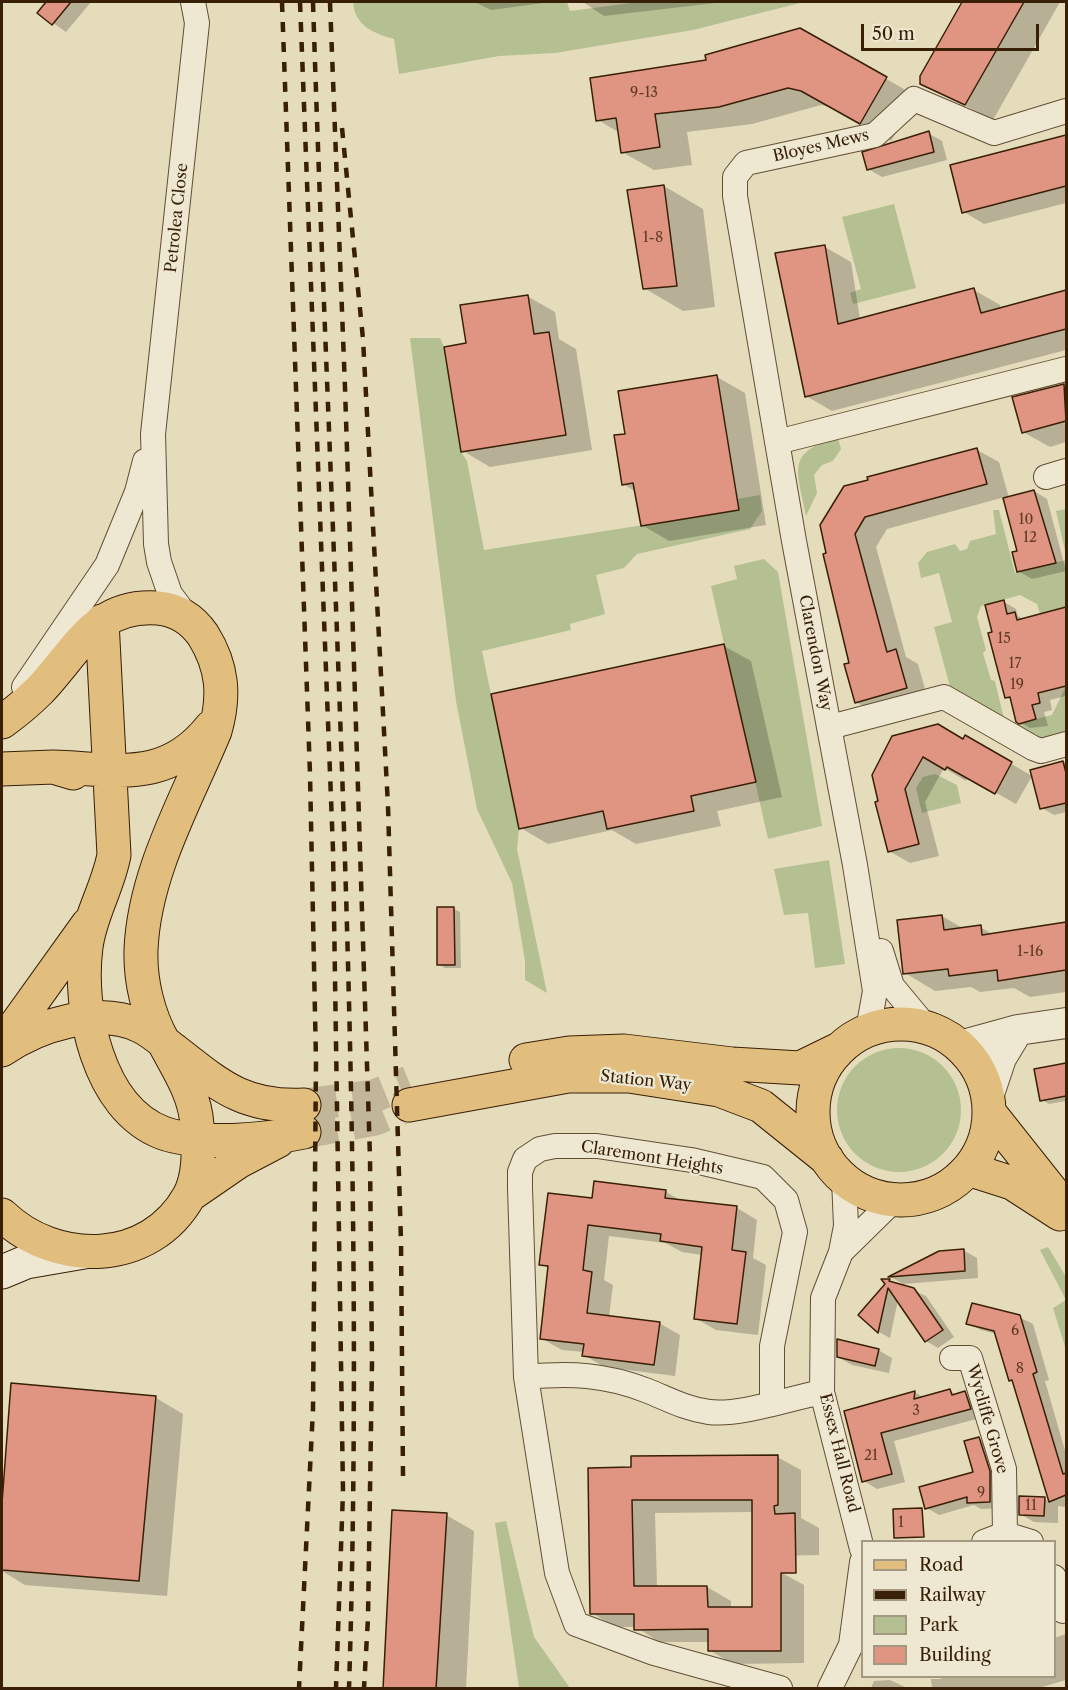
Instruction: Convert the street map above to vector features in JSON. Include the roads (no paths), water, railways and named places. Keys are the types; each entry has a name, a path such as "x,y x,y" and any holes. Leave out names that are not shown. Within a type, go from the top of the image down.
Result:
{"main road":[{"path":"2,722 21,709 41,689 102,621 128,609 151,608 177,612 190,620 209,645 217,662 222,694 221,710 159,864 147,902 141,965 148,1004 163,1042 187,1086 197,1121 195,1166 170,1220 138,1244 120,1250 84,1252 35,1260 2,1272"},
{"path":"102,621 110,769 112,864 86,944 84,967 90,1020 98,1059 111,1086 125,1105 148,1125 162,1133 195,1166"},
{"path":"2,769 53,767 153,769 171,762 200,741 221,710"},
{"path":"53,767 72,773 98,792 111,819"},
{"path":"2,1044 95,914"},
{"path":"2,1050 46,1028 109,1019 138,1025 214,1080 244,1098 265,1104 300,1124"},
{"path":"894,1023 926,1027 960,1046 979,1070 988,1105 984,1143 968,1168 944,1189 931,1195 894,1200 866,1192 836,1170 818,1138 813,1114 814,1098 826,1066 839,1049 868,1030 894,1023"},
{"name":"Station Way","path":"836,1170 761,1106 719,1090 629,1076 568,1076 409,1093 570,1053 624,1051 713,1062 800,1068 839,1049"},
{"path":"988,1105 1066,1209"},
{"path":"195,1166 300,1124"},
{"path":"195,1166 238,1162 300,1124"},
{"path":"968,1168 1012,1183 1066,1219"},
{"path":"2,1215 36,1239 84,1252"}],"street":[{"name":"Petrolea Close","path":"190,620 170,594 159,562 153,434 197,23 193,2"},
{"name":"Bloyes Mews","path":"755,314 735,195 735,177 746,163 875,135 914,99 994,133 1066,111"},
{"name":"Clarendon Way","path":"755,314 855,865 875,991 868,1030"},
{"path":"777,442 1066,369"},
{"name":"Petrolea Close","path":"2,710 17,696 42,664 107,565 137,492 153,434"},
{"name":"Petrolea Close","path":"102,621 107,565"},
{"path":"830,727 944,697 1033,748 1041,751 1066,744"},
{"name":"Clarendon Way","path":"855,865 892,986 926,1027"},
{"path":"960,1046 1018,1030 1066,1023"},
{"path":"988,1105 1001,1058 1018,1030"},
{"name":"Claremont Heights","path":"772,1402 772,1346 795,1232 786,1200 763,1177 691,1161 597,1146 555,1146 540,1149 525,1159 520,1172 526,1377 557,1573 576,1624 654,1653 780,1689"},
{"name":"Essex Hall Road","path":"836,1170 847,1204 841,1252 823,1298 822,1392 861,1545"},
{"name":"Essex Hall Road","path":"841,1252 894,1200"},
{"name":"Wycliffe Grove","path":"951,1358 970,1358 1004,1470 994,1538"},
{"path":"526,1377 568,1373 610,1378 685,1407 711,1412 741,1410 822,1392"},
{"path":"994,1538 1012,1540"},
{"path":"830,1689 851,1645 861,1570"},
{"path":"1056,1587 1061,1612"}],"tunnel":[{"path":"304,1105 374,1096 409,1082"},
{"path":"304,1132 375,1119 409,1105"}],"railway":[{"path":"282,2 310,774 316,1061 313,1409 299,1688"},
{"path":"300,2 333,850 343,1491 336,1688"},
{"path":"313,2 350,1056 354,1266 349,1688"},
{"path":"330,2 370,1157 372,1363 368,1618 364,1688"},
{"path":"342,128 363,339 388,806 401,1242 403,1476"}]}
